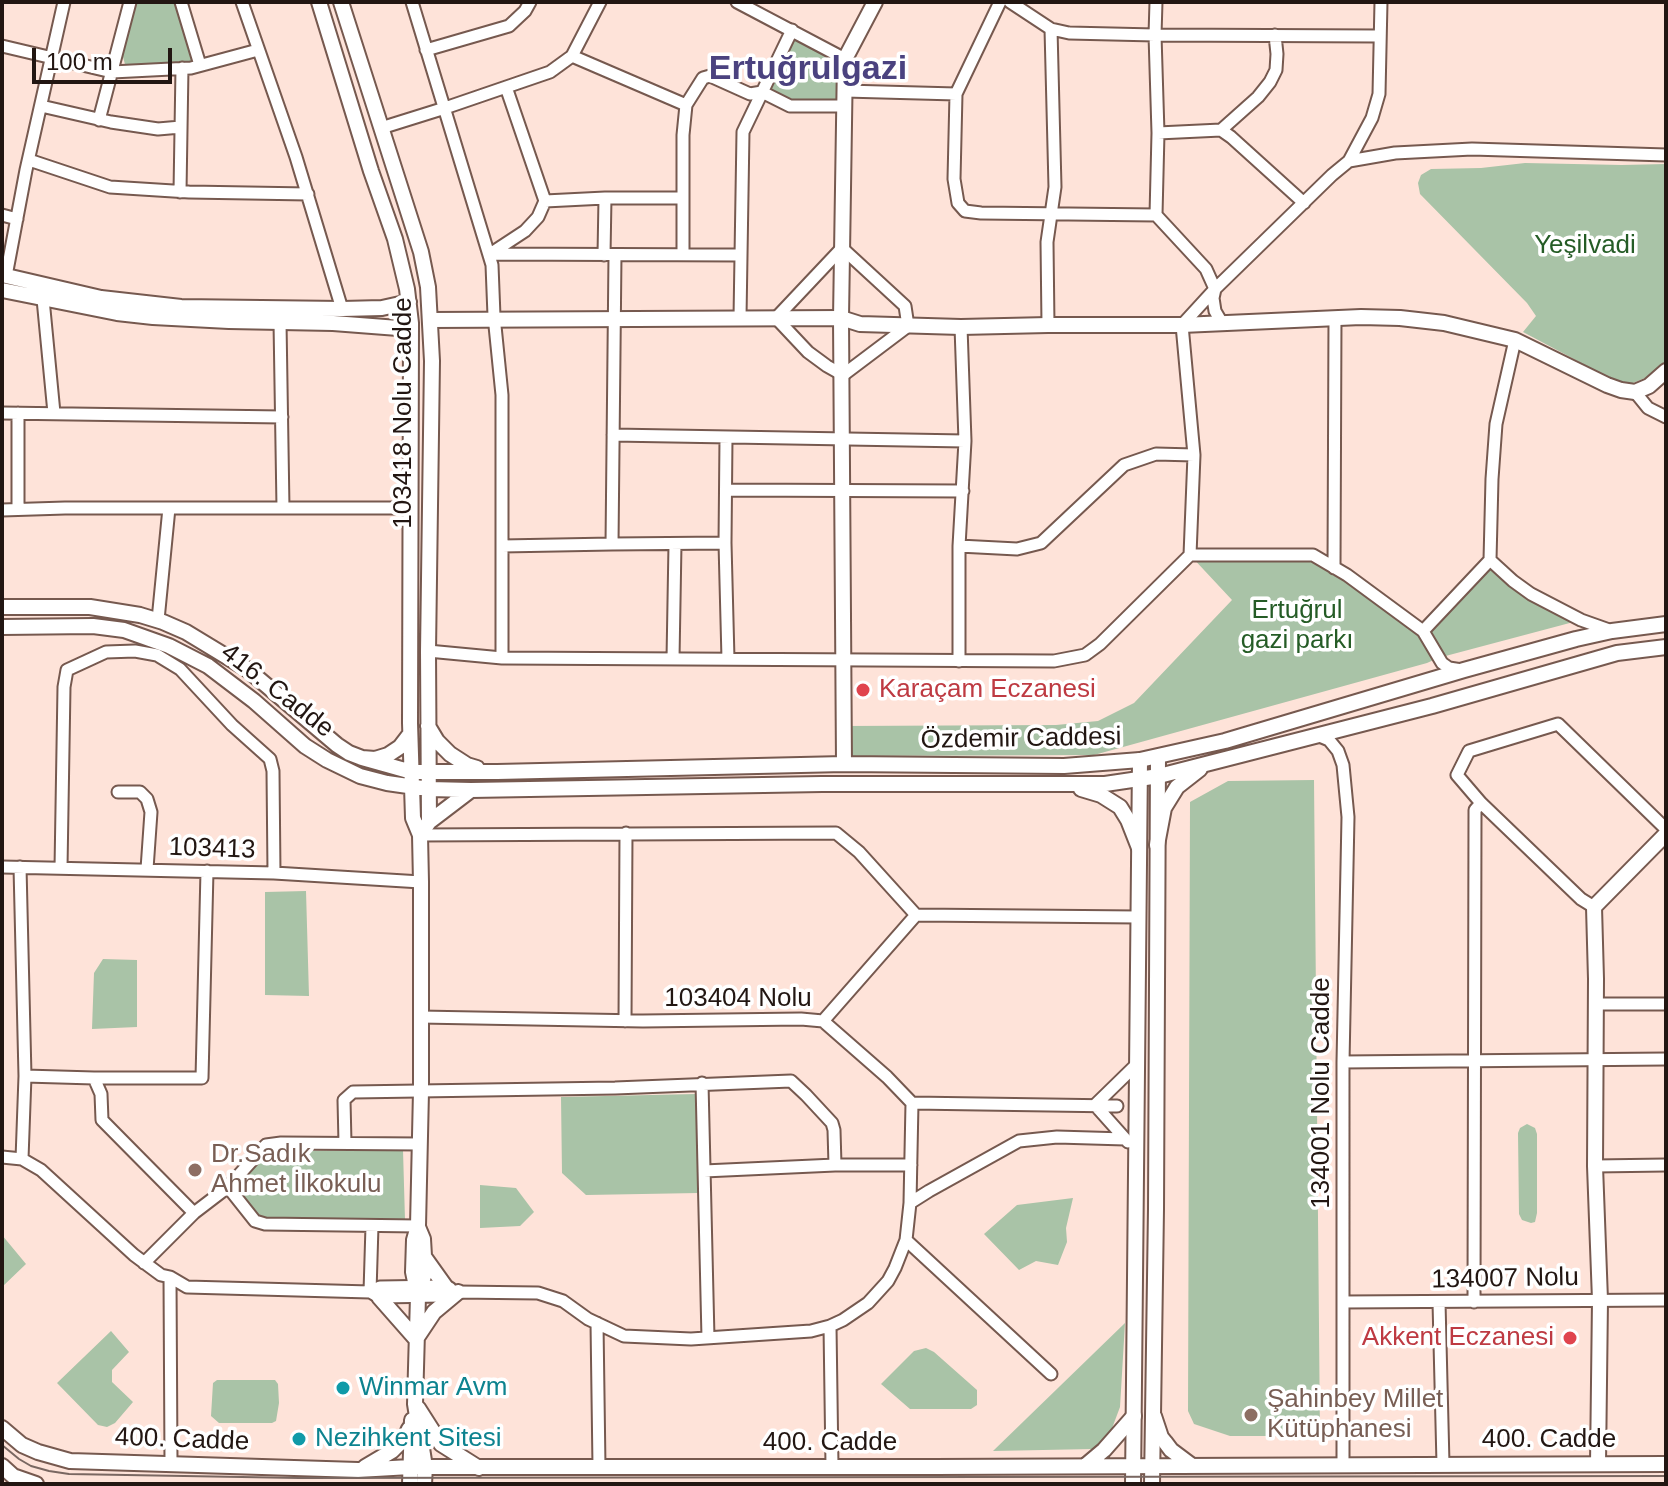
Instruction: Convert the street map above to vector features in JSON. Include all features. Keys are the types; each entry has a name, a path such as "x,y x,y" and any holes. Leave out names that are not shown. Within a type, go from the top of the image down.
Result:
{"main road":[{"path":"319,2 395,239 409,302 411,779 413,818 424,828"},
{"name":"103418 Nolu Cadde","path":"341,2 421,252 428,287 432,361 429,789 424,828"},
{"path":"844,764 841,318 845,59 875,2"},
{"path":"3,281 101,298 181,307 342,309 382,308 409,302"},
{"path":"3,281 43,299 117,313 192,320 333,323 411,329"},
{"path":"430,320 841,318 860,324 961,327 1182,325 1400,318 1444,323 1515,340 1621,390 1635,392 1649,386 1666,371"},
{"name":"Özdemir Caddesi","path":"2,607 90,607 158,620 186,632 247,669 349,753 411,779 429,772 844,764 1064,766 1158,758 1464,670 1612,631 1666,624"},
{"name":"416. Cadde","path":"2,627 93,626 124,630 169,646 208,666 305,746 327,760 360,776 387,783 411,779 429,789"},
{"name":"Özdemir Caddesi","path":"429,789 1105,784 1159,776 1207,764 1474,695 1617,653 1666,647"},
{"path":"428,726 443,748 458,760 497,772"},
{"path":"362,758 375,759 388,755 400,747 410,734"},
{"path":"1152,1484 1158,758"},
{"path":"1133,1484 1140,760"},
{"path":"1157,845 1164,808 1177,787 1207,764"},
{"path":"387,783 413,810"},
{"path":"1069,785 1101,795 1120,807 1139,848"},
{"path":"410,1484 417,1467 418,1290 413,1272 414,1240 418,1226 424,828 471,790"},
{"path":"1598,1464 1600,1300 1595,1166 1594,907 1666,831"},
{"path":"418,1226 423,1239 425,1273 418,1290"},
{"path":"416,1339 452,1289 424,1257"},
{"path":"375,1295 416,1339"},
{"path":"358,1470 381,1459 405,1438 415,1404"},
{"path":"415,1404 441,1444 479,1468"},
{"path":"1085,1466 1134,1416"},
{"path":"1154,1416 1161,1437 1191,1466"},
{"path":"411,1425 417,1467 424,1484"},
{"name":"400. Cadde","path":"2,1428 22,1445 70,1461 358,1470 417,1467 1666,1464"},
{"path":"2,1466 13,1476 36,1484"}],"street":[{"path":"3,281 64,2"},
{"path":"99,120 130,2"},
{"path":"181,2 200,65"},
{"path":"242,2 296,157 342,309"},
{"path":"412,2 490,254 502,395 502,658"},
{"path":"426,50 509,26 530,2"},
{"path":"381,128 550,72 572,56 600,2"},
{"path":"737,2 845,59"},
{"path":"1000,2 956,94 954,179 958,203 965,211 981,213 1156,215"},
{"path":"1010,2 1051,29 1069,33 1379,36"},
{"path":"1156,2 1156,215 1206,269 1215,289 1213,305 1222,323"},
{"path":"428,651 502,658 959,661 1054,661 1085,655 1190,555 1194,455 1182,325 1215,289 1349,161 1372,118 1379,94 1381,2"},
{"path":"1048,325 1047,242 1055,187 1051,29"},
{"path":"740,318 743,132 792,30"},
{"path":"1221,130 1270,82 1276,70 1275,35"},
{"path":"2,46 112,72 182,68 258,50"},
{"path":"572,56 686,105"},
{"path":"180,192 182,68"},
{"path":"683,255 686,105 703,78 710,76 750,94 762,92 790,106 845,98 956,94"},
{"path":"490,254 525,231 538,217 545,201 506,87"},
{"path":"41,106 99,120 158,129 181,127"},
{"path":"1158,133 1221,130 1304,203"},
{"path":"1349,161 1395,153 1472,149 1666,155"},
{"path":"29,160 110,187 180,192 308,194"},
{"path":"605,198 615,319 612,544"},
{"path":"545,201 683,198"},
{"path":"2,215 17,219"},
{"path":"842,248 905,306 908,326 843,375 808,352 776,318 842,248"},
{"path":"490,254 740,255"},
{"path":"43,299 54,413"},
{"path":"1334,568 1335,318"},
{"path":"280,322 283,508"},
{"path":"959,661 959,546 965,441 961,327"},
{"path":"1423,631 1490,560 1496,424 1515,340"},
{"path":"1635,392 1648,408 1666,417"},
{"path":"2,413 282,417"},
{"path":"18,413 18,509"},
{"path":"613,435 965,441"},
{"path":"726,438 728,659"},
{"path":"959,546 1017,549 1041,543 1124,465 1156,454 1194,455"},
{"path":"727,490 963,491"},
{"path":"158,620 169,508"},
{"path":"2,510 410,508"},
{"path":"502,546 725,543"},
{"path":"673,659 675,544"},
{"path":"1190,555 1313,555 1347,575 1423,631 1438,658 1449,668 1464,670"},
{"path":"1490,560 1513,581 1543,601 1612,631"},
{"path":"61,868 64,687 67,670 106,652 135,651 157,655 180,669 232,725 270,759 273,771 274,873"},
{"path":"1426,682 1435,671 1438,658"},
{"path":"1594,907 1581,899 1481,803 1457,775 1469,751 1558,724 1666,831"},
{"name":"134001 Nolu Cadde","path":"1316,735 1329,740 1338,751 1343,765 1348,817 1343,1062 1343,1465"},
{"path":"118,792 140,792 147,799 151,812 147,869"},
{"path":"1474,1302 1475,810 1481,803"},
{"path":"424,828 626,833 836,833 859,852 916,915 1138,917"},
{"path":"625,1021 626,833"},
{"name":"103413","path":"2,867 274,873 421,882"},
{"path":"20,867 25,1076 22,1159"},
{"path":"25,1076 202,1078 207,871"},
{"path":"823,1021 916,915"},
{"path":"1595,1004 1666,1004"},
{"name":"103404 Nolu","path":"420,1017 823,1021 912,1103"},
{"path":"1343,1062 1666,1059"},
{"path":"1095,1105 1136,1065"},
{"path":"94,1078 101,1094 102,1120 194,1213"},
{"path":"345,1143 344,1100 353,1092 615,1088 791,1081 832,1123 835,1165"},
{"path":"702,1083 708,1338"},
{"path":"2,1157 22,1159 41,1170 144,1263 187,1287 375,1295 418,1290 443,1296 452,1289 538,1293 563,1301 624,1336 691,1339 811,1331 830,1326 856,1313 879,1293 895,1268 906,1240 912,1103 1117,1106"},
{"path":"1095,1105 1136,1152"},
{"path":"910,1203 1019,1141 1057,1137 1125,1139"},
{"path":"144,1263 194,1213 228,1187 266,1145 420,1144"},
{"path":"704,1171 911,1165"},
{"path":"1595,1166 1666,1165"},
{"path":"228,1187 255,1221 265,1224 418,1226"},
{"path":"372,1226 375,1295"},
{"path":"906,1240 1051,1374"},
{"path":"170,1277 171,1463"},
{"name":"134007 Nolu","path":"1344,1302 1666,1300"},
{"path":"1439,1302 1443,1464"},
{"path":"597,1323 599,1467"},
{"path":"830,1326 832,1466"}],"green space":[{"path":"135,2 175,2 192,61 126,68 123,48"},
{"path":"792,30 845,59 845,106 790,106 762,92"},
{"name":"Yeşilvadi","path":"1525,163 1666,164 1666,362 1652,375 1633,383 1619,383 1523,332 1536,316 1527,303 1420,194 1418,183 1421,175 1431,169"},
{"name":"Ertuğrul gazi parkı","path":"1190,555 1313,555 1422,631 1490,560 1513,581 1581,620 1094,755 844,756 844,726 1056,725 1098,721 1134,703 1232,600"},
{"path":"1314,780 1320,1436 1230,1436 1194,1424 1188,1411 1190,802 1228,781"},
{"path":"306,891 309,996 265,995 265,892"},
{"path":"103,959 137,960 137,1027 92,1029 94,973"},
{"path":"696,1094 698,1193 586,1195 562,1173 561,1097"},
{"path":"1527,1124 1535,1128 1537,1134 1537,1213 1535,1222 1531,1223 1522,1220 1519,1214 1518,1133"},
{"path":"403,1150 405,1220 261,1218 235,1185 270,1151"},
{"path":"480,1185 516,1188 534,1212 520,1226 480,1228"},
{"path":"1073,1198 1066,1228 1067,1242 1058,1265 1036,1261 1019,1270 984,1234 1017,1205"},
{"path":"2,1235 26,1264 2,1287"},
{"path":"1125,1323 1120,1407 1111,1431 1093,1449 993,1451"},
{"path":"111,1331 129,1352 112,1370 112,1382 133,1402 115,1423 107,1427 98,1425 57,1383"},
{"path":"926,1348 977,1390 977,1405 971,1409 910,1409 881,1384 914,1351"},
{"path":"217,1380 275,1380 279,1403 276,1421 219,1423 211,1416 213,1383"}],"tram line":[{"path":"2,1445 31,1466 69,1474 299,1478 1666,1476"}],"place":[{"name":"Karaçam Eczanesi","path":"863,690"},
{"name":"Dr.Sadık Ahmet İlkokulu","path":"195,1170"},
{"name":"Akkent Eczanesi","path":"1570,1338"},
{"name":"Winmar Avm","path":"343,1388"},
{"name":"Şahinbey Millet Kütüphanesi","path":"1251,1415"},
{"name":"Nezihkent Sitesi","path":"299,1439"}],"district":[{"name":"Ertuğrulgazi","path":"808,70"}]}
